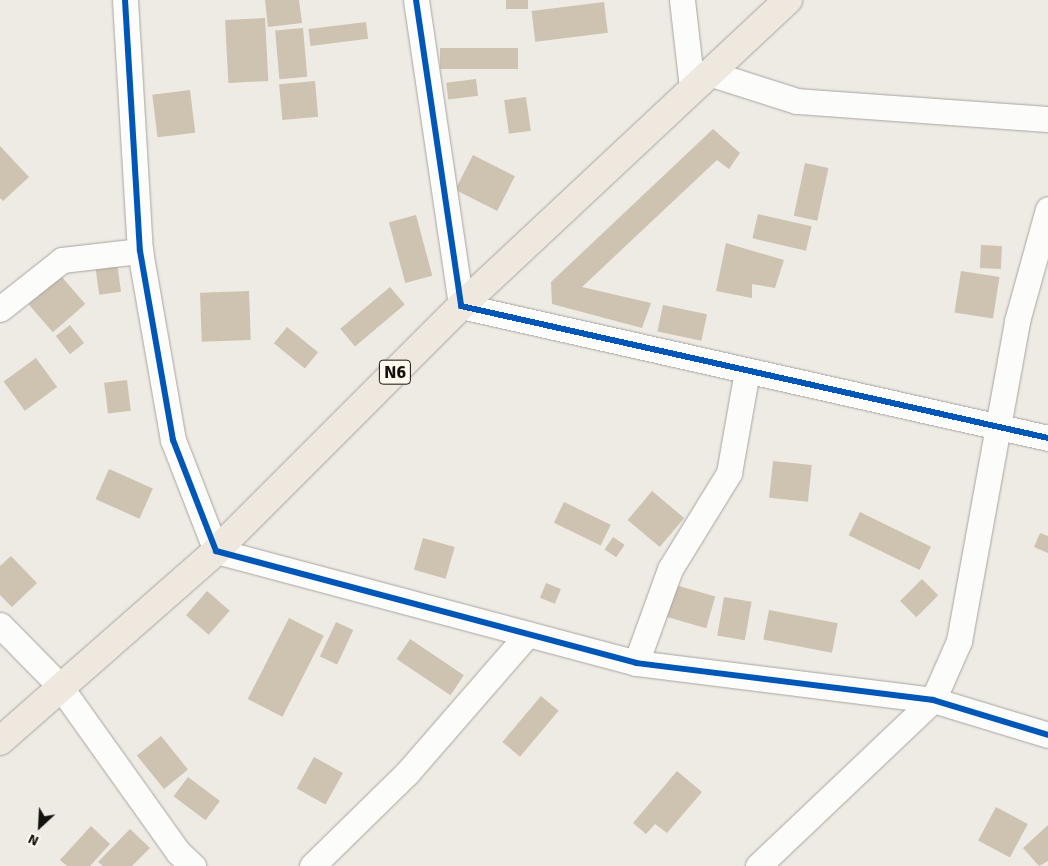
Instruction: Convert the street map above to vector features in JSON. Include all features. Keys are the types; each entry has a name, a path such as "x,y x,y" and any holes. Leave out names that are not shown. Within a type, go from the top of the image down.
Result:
{"highway":[{"name":"N6","path":"0,741 59,685 216,551 461,306 700,80 788,0"}],"street":[{"path":"125,0 140,251 173,440 216,551 636,663 933,700 1048,735"},
{"path":"416,0 461,306 1048,438"},
{"path":"682,0 700,80 797,101 1048,119"},
{"path":"758,866 933,700 959,641 1000,428 1017,321 1048,209"},
{"path":"0,309 62,260 140,251"},
{"path":"636,663 670,569 729,473 747,371"},
{"path":"0,625 59,685 178,852 193,866"},
{"path":"312,866 407,773 528,634"}],"building":[{"path":"265,0 299,0 302,23 268,27"},
{"path":"506,0 528,0 528,9 506,9"},
{"path":"604,2 608,33 535,42 532,11"},
{"path":"265,18 268,81 228,83 225,20"},
{"path":"366,22 368,39 311,46 308,29"},
{"path":"303,28 307,77 279,79 275,30"},
{"path":"440,48 518,48 518,69 440,69"},
{"path":"476,79 478,96 448,100 446,83"},
{"path":"315,81 318,117 282,120 279,84"},
{"path":"190,90 195,133 158,137 152,95"},
{"path":"526,97 531,131 509,134 504,100"},
{"path":"713,129 740,153 729,169 717,160 582,287 651,303 642,328 552,304 551,282"},
{"path":"0,146 29,177 3,201 0,198"},
{"path":"473,155 515,176 497,211 455,190"},
{"path":"805,163 828,168 817,221 794,216"},
{"path":"758,214 812,226 806,251 752,238"},
{"path":"416,215 432,276 405,283 389,222"},
{"path":"726,243 784,260 775,288 752,284 752,298 716,291"},
{"path":"981,245 1002,246 1001,269 980,268"},
{"path":"117,263 121,292 99,295 95,266"},
{"path":"961,271 1000,277 993,319 954,312"},
{"path":"61,276 85,304 53,332 29,304"},
{"path":"390,287 405,305 355,346 340,329"},
{"path":"249,291 251,340 202,342 200,293"},
{"path":"663,305 707,314 701,341 657,331"},
{"path":"70,325 84,343 70,354 56,336"},
{"path":"287,327 318,352 305,368 274,343"},
{"path":"36,358 57,387 25,411 4,382"},
{"path":"127,380 131,411 108,414 104,383"},
{"path":"773,461 812,465 808,502 769,498"},
{"path":"109,469 153,489 139,519 96,499"},
{"path":"652,491 684,518 660,547 628,520"},
{"path":"564,502 611,525 601,545 554,523"},
{"path":"860,512 931,547 920,570 849,535"},
{"path":"1040,533 1048,536 1048,553 1034,547"},
{"path":"613,537 625,545 616,557 605,549"},
{"path":"423,538 455,547 446,579 414,570"},
{"path":"11,556 37,583 12,607 0,595 0,566"},
{"path":"922,579 938,595 916,617 900,601"},
{"path":"546,583 561,589 555,604 540,598"},
{"path":"672,584 715,596 706,628 663,616"},
{"path":"207,591 230,611 209,635 186,615"},
{"path":"724,597 752,602 745,640 717,635"},
{"path":"769,610 838,623 832,653 763,639"},
{"path":"289,618 324,636 282,717 248,699"},
{"path":"336,622 353,630 337,664 320,656"},
{"path":"410,639 464,675 450,695 397,659"},
{"path":"541,696 559,711 520,757 502,742"},
{"path":"161,736 188,769 164,789 137,756"},
{"path":"314,757 343,773 325,804 297,788"},
{"path":"677,771 702,792 667,833 655,824 646,834 633,823"},
{"path":"188,777 220,801 206,820 174,796"},
{"path":"996,807 1028,824 1010,857 978,841"},
{"path":"1048,825 1048,861 1039,866 1023,848"},
{"path":"91,826 110,844 90,866 67,866 60,860"},
{"path":"130,829 150,848 132,866 103,866 98,862"}],"cycle path":[{"path":"125,0 140,251 173,440 216,551 636,663 933,700 1048,735"},
{"path":"416,0 461,306 1048,438"}]}
